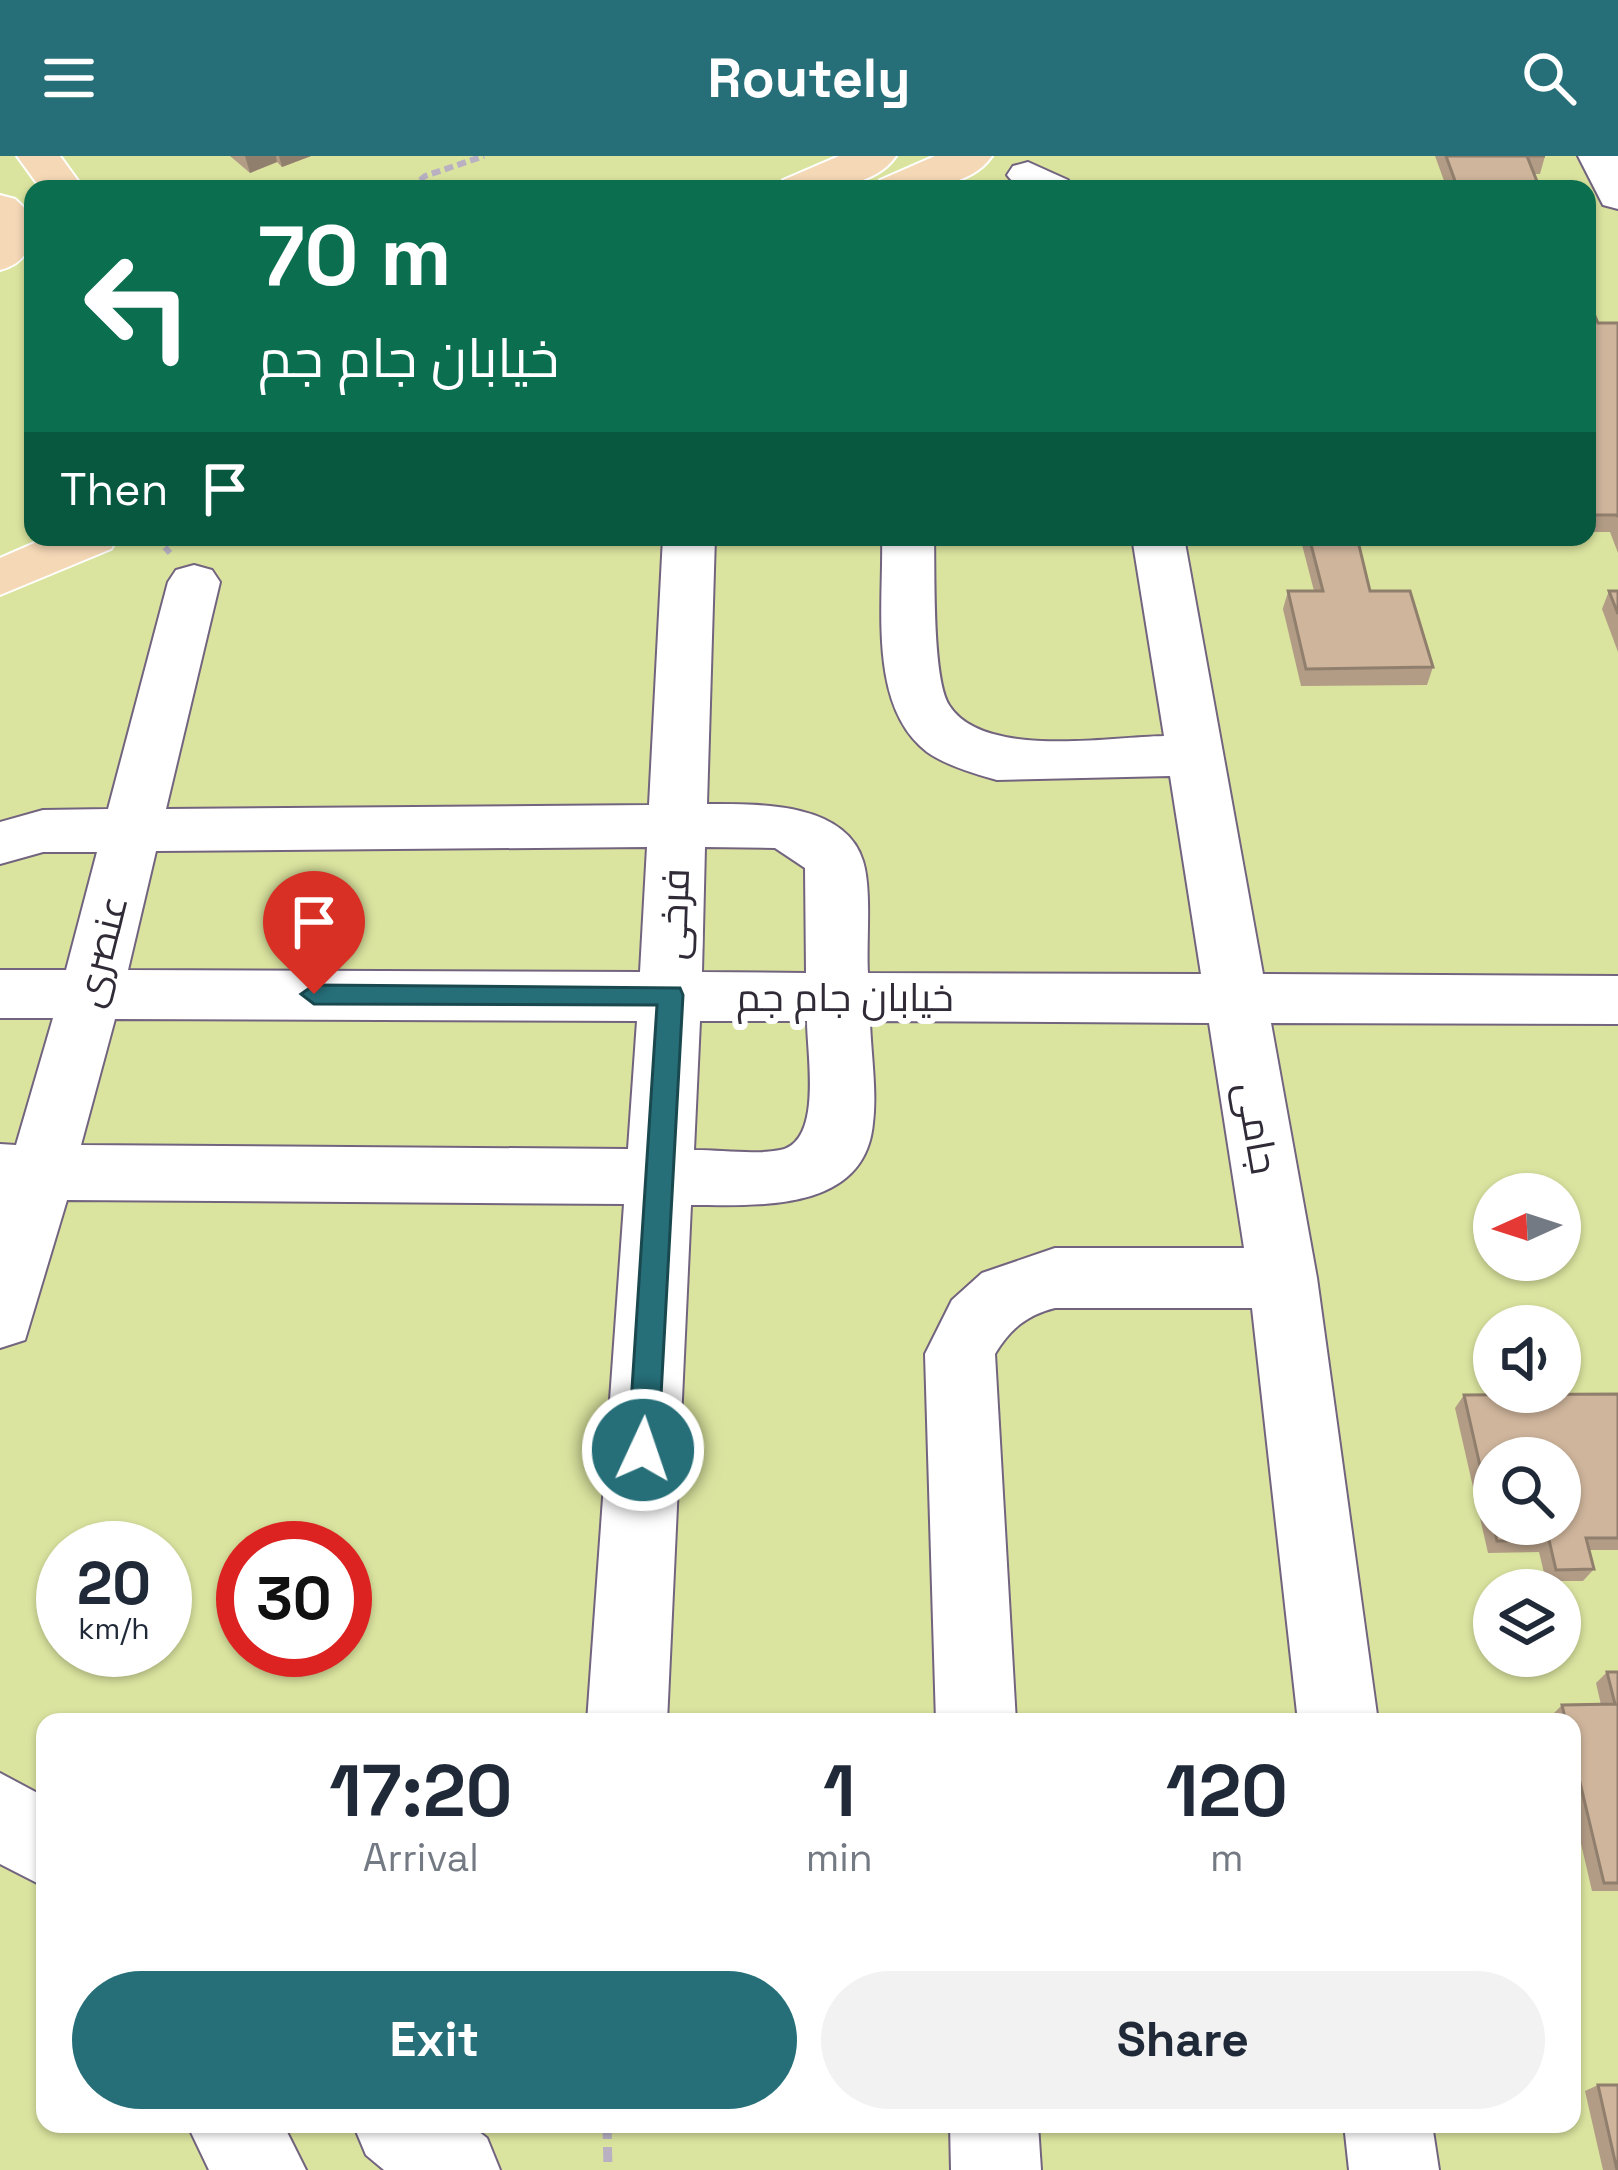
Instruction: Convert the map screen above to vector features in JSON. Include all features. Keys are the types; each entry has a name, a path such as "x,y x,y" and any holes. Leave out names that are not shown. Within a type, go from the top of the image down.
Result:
{"main road":[{"path":"38,156 56,180"},
{"path":"819,180 875,156"},
{"path":"916,180 971,156"},
{"path":"0,208 21,230 0,257"},
{"path":"0,578 73,546"}],"street":[{"path":"1599,156 1618,196"},
{"name":"فرخی","path":"628,1713 670,995 689,546"},
{"path":"908,546 913,671 921,709 947,738 997,760 1195,755"},
{"name":"جامی","path":"1160,546 1282,1278 1337,1713"},
{"name":"عنصری","path":"0,1318 22,1172 91,994 194,582"},
{"path":"0,843 43,831 768,825 807,836 834,862 841,1126 836,1144 823,1160 783,1178 22,1172"},
{"name":"خیابان جام جم","path":"0,994 1618,1000"},
{"path":"976,1713 960,1354 978,1312 1021,1286 1055,1278 1282,1278"},
{"path":"238,2133 261,2170"},
{"path":"408,2133 455,2170"},
{"path":"994,2133 996,2170"},
{"path":"1389,2133 1394,2170"}],"path":[{"path":"420,180 484,156"},
{"path":"607,2133 608,2170"}],"green space":[{"path":"0,156 1618,156 1618,2170 0,2170"}],"building":[{"path":"1446,156 1527,156 1536,180 1455,180"},
{"path":"1596,318 1598,323 1618,323 1617,515 1596,515"},
{"path":"1311,546 1359,546 1370,591 1410,591 1433,667 1306,669 1288,591 1323,591"},
{"path":"1609,591 1618,591 1618,614"},
{"path":"1581,1394 1618,1394 1618,1538 1586,1538 1594,1569 1556,1569 1550,1545 1581,1545 1581,1437 1473,1437 1464,1395 1473,1395 1473,1413 1581,1413"},
{"path":"1607,1672 1618,1672 1618,1883 1604,1883 1581,1787 1581,1713 1564,1713 1562,1705 1615,1704"},
{"path":"1598,2085 1618,2085 1618,2170 1617,2170"}],"route":[{"path":"314,994 670,995 643,1450"}]}
